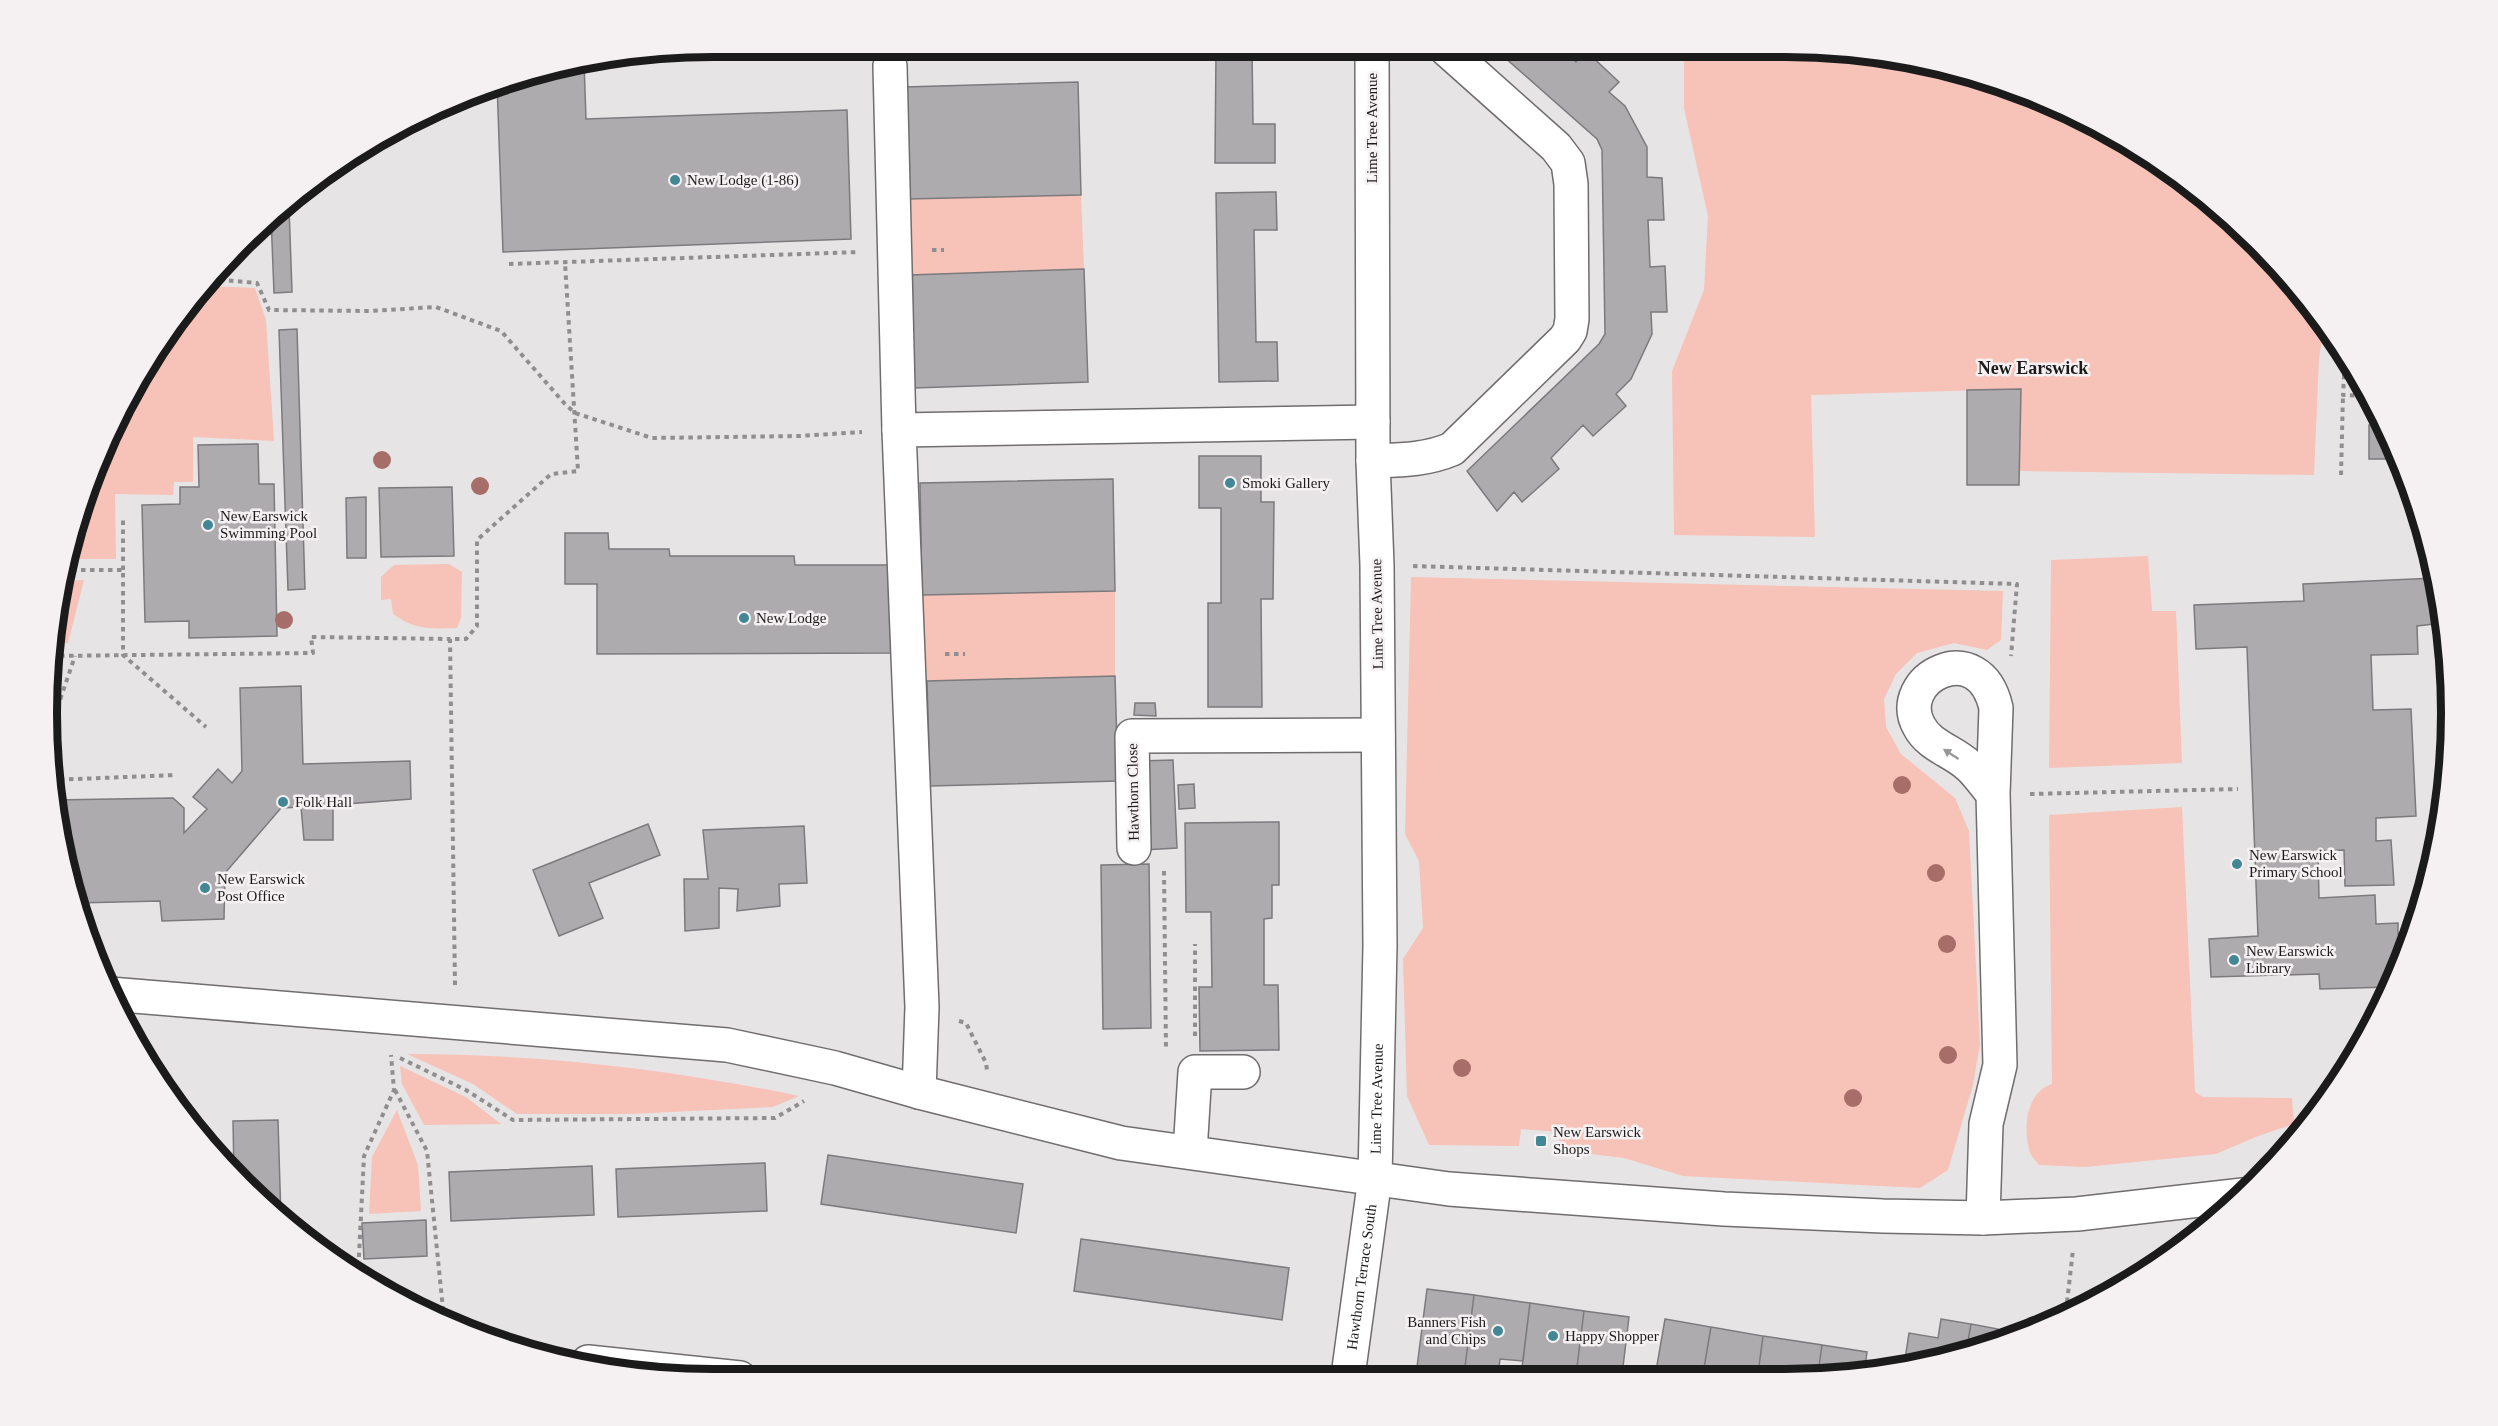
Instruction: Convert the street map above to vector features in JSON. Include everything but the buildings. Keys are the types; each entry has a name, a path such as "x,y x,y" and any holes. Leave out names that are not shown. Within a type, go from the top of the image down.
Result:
{"street":[{"name":"Lime Tree Avenue","path":"1372,57 1373,461 1377,565 1380,946 1376,1178"},
{"path":"1373,461 1415,460 1452,449 1565,339 1570,331 1572,320 1571,172 1568,163 1556,147 1455,57"},
{"path":"890,66 899,430 922,1007 919,1092"},
{"path":"899,430 1373,422"},
{"path":"1983,1218 1986,1124 2000,1065 1993,794 1996,708 1993,694 1986,682 1975,673 1962,669 1948,669 1934,674 1924,683 1917,695 1915,710 1917,724 1925,736 1969,766 1993,794"},
{"name":"Hawthorn Close","path":"1134,848 1132,736 1378,735"},
{"path":"123,999 386,1016 728,1045 835,1068 919,1092 990,1108 1121,1143 1449,1189 1724,1209 1983,1218 2077,1214 2228,1197"},
{"path":"1190,1152 1195,1072 1243,1072"},
{"name":"Hawthorn Terrace South","path":"1349,1369 1376,1178"}],"path":[{"path":"509,264 895,251"},
{"path":"60,656 313,653 311,637 466,639 477,626 477,540 551,474 578,471 565,263"},
{"path":"220,280 257,284 269,310 370,311 436,307 501,331 575,413 652,438 799,436 899,430"},
{"path":"2341,475 2344,371"},
{"path":"2343,394 2358,395"},
{"path":"123,518 123,655 206,727"},
{"path":"1377,565 2017,584 2011,658 1993,694"},
{"path":"73,570 123,570"},
{"path":"450,639 455,1022"},
{"path":"58,748 59,703 75,656"},
{"path":"61,780 176,776"},
{"path":"1993,794 2238,789"},
{"name":"Hawthorn Close","path":"1134,848 1164,866 1166,1054"},
{"path":"1195,944 1195,1072"},
{"path":"922,1007 966,1023 986,1063 990,1108"},
{"path":"386,1016 394,1089 427,1151 443,1310"},
{"path":"390,1054 466,1090 513,1119 775,1118 807,1100 835,1068"},
{"path":"359,1264 364,1156 394,1089"},
{"path":"2067,1305 2077,1214"}],"shaded area":[{"path":"1684,57 1828,58 1871,63 1955,79 2036,107 2113,145 2184,193 2218,220 2278,280 2322,338 2314,475 2020,471 2020,389 1811,395 1815,537 1674,535 1672,371 1704,290 1708,216 1684,108"},
{"path":"1081,195 1084,269 910,275 907,199"},
{"path":"215,286 255,288 266,320 274,441 193,437 193,482 174,482 173,495 115,494 116,559 76,559 92,502 125,423 168,349"},
{"path":"2148,556 2152,611 2176,611 2182,763 2049,768 2051,560"},
{"path":"449,564 462,572 461,618 457,628 416,626 393,614 391,599 381,600 381,577 394,565"},
{"path":"1411,577 2003,591 2001,640 1987,650 1954,643 1917,653 1896,674 1884,699 1886,727 1901,754 1955,798 1969,831 1980,1044 1973,1085 1948,1170 1920,1188 1683,1176 1624,1158 1559,1150 1560,1132 1521,1129 1519,1146 1429,1145 1407,1096 1403,959 1423,928 1419,861 1405,834"},
{"path":"84,580 68,643 61,643 63,627 71,581"},
{"path":"1115,591 1115,676 927,681 922,595"},
{"path":"2182,807 2195,1092 2203,1097 2292,1098 2294,1124 2216,1154 2085,1167 2039,1165 2030,1151 2027,1140 2027,1120 2037,1094 2052,1084 2049,815"},
{"path":"407,1054 506,1057 604,1065 702,1078 799,1096 773,1107 631,1114 517,1114 473,1084"},
{"path":"400,1066 466,1097 501,1124 424,1125 402,1084"},
{"path":"397,1110 418,1165 421,1211 369,1214 372,1157"}],"place":[{"name":"New Lodge (1-86)","path":"675,180"},
{"name":"Smoki Gallery","path":"1230,483"},
{"name":"New Earswick Swimming Pool","path":"208,525"},
{"name":"New Lodge","path":"744,618"},
{"name":"Folk Hall","path":"283,802"},
{"name":"New Earswick Primary School","path":"2237,864"},
{"name":"New Earswick Post Office","path":"205,888"},
{"name":"New Earswick Library","path":"2234,960"},
{"name":"New Earswick Shops","path":"1541,1141"},
{"name":"Banners Fish and Chips","path":"1498,1331"},
{"name":"Happy Shopper","path":"1553,1336"}],"district":[{"name":"New Earswick","path":"2033,368"}]}
